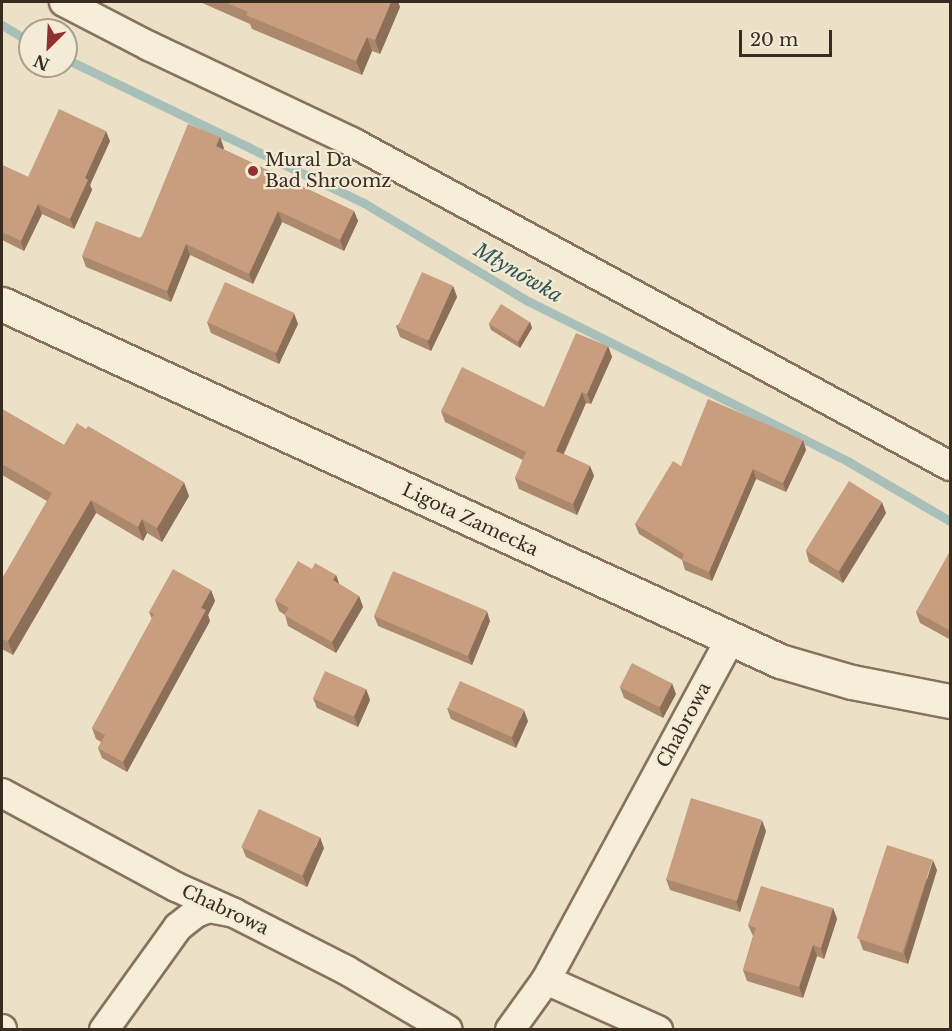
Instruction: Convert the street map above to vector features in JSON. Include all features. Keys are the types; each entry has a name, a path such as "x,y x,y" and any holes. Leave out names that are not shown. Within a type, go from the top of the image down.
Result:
{"main road":[{"name":"Ligota Zamecka","path":"2,304 780,661 852,682 951,700"}],"street":[{"path":"64,2 149,46 352,142 951,466"},
{"name":"Chabrowa","path":"510,1029 546,980 730,639"},
{"name":"Chabrowa","path":"2,793 176,887 234,913 346,970 448,1029"},
{"path":"104,1029 178,927 196,913 209,908 234,913"},
{"path":"546,980 658,1029"}],"building":[{"path":"225,2 391,2 375,40 367,37 356,61 246,15 248,12"},
{"path":"59,109 106,131 85,178 88,180 70,219 38,204 21,241 2,232 2,165 28,177"},
{"path":"188,124 220,137 216,146 354,211 340,240 278,211 249,274 186,244 167,291 82,256 96,221 140,238 142,236"},
{"path":"422,272 453,286 429,341 398,327"},
{"path":"225,282 294,313 277,353 207,322"},
{"path":"501,304 530,322 518,342 489,324"},
{"path":"576,333 608,346 587,394 582,392 556,451 590,466 573,504 515,478 526,452 441,411 462,367 544,407"},
{"path":"708,399 803,440 783,483 753,469 709,572 682,560 684,554 635,524 673,461 681,466"},
{"path":"2,409 64,445 77,423 86,429 88,426 184,482 157,528 142,519 138,527 91,500 8,641 2,639 2,579 52,493 2,464"},
{"path":"849,481 882,502 839,571 806,551"},
{"path":"951,551 951,631 916,612"},
{"path":"298,561 312,569 315,563 336,575 333,580 359,596 332,642 284,615 289,608 275,600"},
{"path":"173,569 211,590 201,608 206,610 123,762 98,748 105,735 92,728 154,614 149,612"},
{"path":"393,571 487,611 468,656 374,616"},
{"path":"632,663 672,683 660,707 620,687"},
{"path":"325,671 366,689 354,717 313,698"},
{"path":"460,681 524,709 512,737 448,708"},
{"path":"691,798 762,820 737,901 666,879"},
{"path":"259,809 320,837 302,875 241,847"},
{"path":"887,845 933,860 902,953 857,938"},
{"path":"761,886 833,908 821,948 813,945 799,987 743,970 756,928 748,925"}],"waterway":[{"name":"Młynówka","path":"2,25 18,35"},
{"name":"Młynówka","path":"78,65 364,203 528,301 849,462 950,521"}],"place":[{"name":"Mural Da Bad Shroomz","path":"253,171"}]}
